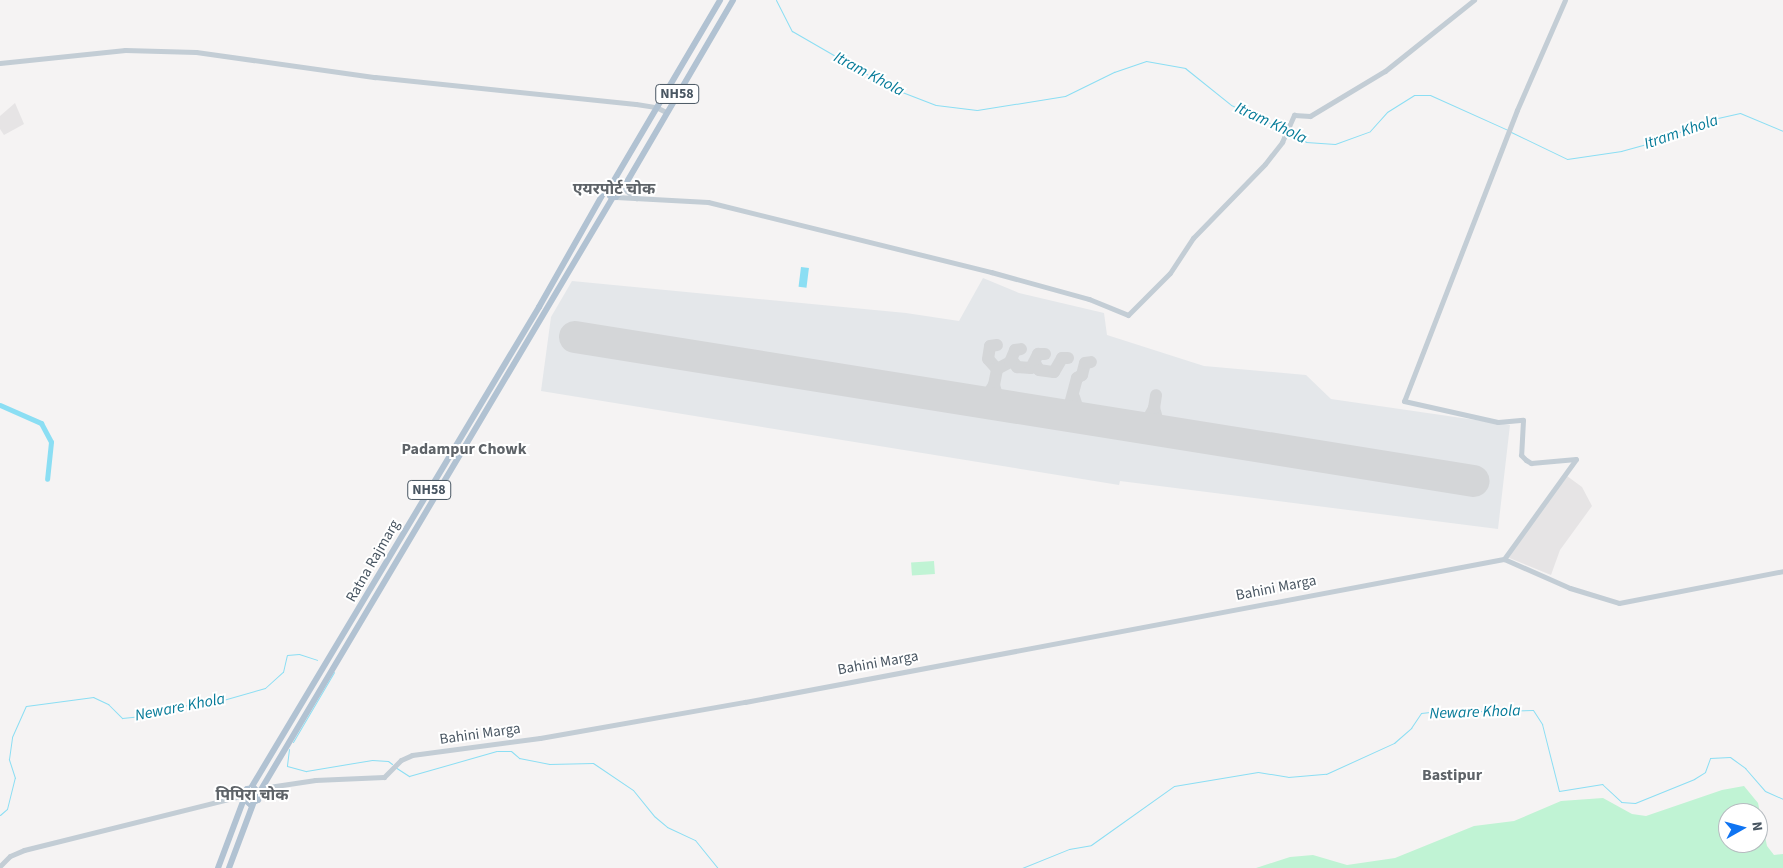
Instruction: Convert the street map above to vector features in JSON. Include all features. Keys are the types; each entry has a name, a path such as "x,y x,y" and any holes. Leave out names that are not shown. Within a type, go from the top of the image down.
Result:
{"main road":[{"name":"Ratna Rajmarg","path":"218,868 244,797 720,0"},
{"name":"Ratna Rajmarg","path":"229,868 253,804 258,800 261,791 733,0"},
{"path":"613,182 621,188"},
{"path":"607,191 615,197"},
{"path":"250,788 261,791"},
{"path":"244,797 253,804"}],"street":[{"path":"615,197 708,202 991,272 1089,300 1128,315 1157,287 1193,238 1265,164 1282,142 1294,115 1310,116 1385,71 1474,0"},
{"path":"1565,0 1510,128 1404,401 1498,422 1523,420 1521,455 1526,460 1531,463 1576,459 1504,559 1570,588 1619,603 1783,571"},
{"path":"0,63 125,50 196,52 375,77 656,107 666,112"},
{"path":"621,188 636,198"},
{"name":"Bahini Marga","path":"261,791 315,780 384,777 396,764 412,755 540,738 745,702 1504,559"},
{"path":"0,866 10,856 24,850 244,797"}],"shaded area":[{"path":"15,103 24,124 4,135 0,129 0,116"},
{"path":"983,278 1019,293 1104,313 1107,335 1204,366 1306,375 1331,399 1510,425 1498,529 1120,481 1119,485 541,391 551,317 572,281 906,313 959,321"},
{"path":"1567,476 1582,487 1592,506 1560,550 1551,575 1507,557"}],"green space":[{"path":"934,561 935,574 912,576 911,563"},
{"path":"1744,786 1758,803 1718,803 1718,853 1768,853 1768,847 1774,855 1783,854 1783,868 1256,868 1290,857 1313,855 1347,865 1395,858 1474,826 1514,821 1561,801 1603,798 1632,814 1646,816 1722,790"}],"water":[{"path":"801,267 809,268 807,288 799,287"}],"waterway":[{"name":"Itram Khola","path":"776,0 792,31 889,87 936,105 977,110 1065,96 1114,72 1146,61 1185,68 1231,105 1285,130"},
{"name":"Itram Khola","path":"1289,132 1306,142 1335,144 1370,131 1387,112 1414,95 1430,95 1508,130"},
{"name":"Itram Khola","path":"1511,132 1567,159 1621,151 1668,138 1700,122 1740,113 1783,131"},
{"path":"0,405 41,423 51,442 47,479"},
{"name":"Neware Khola","path":"0,815 7,809 15,778 9,759 12,737 26,706 93,697 108,704 122,718 149,715 195,703 216,702 265,688 283,672 287,655 299,654 317,660"},
{"name":"Neware Khola","path":"293,742 334,672"},
{"name":"Neware Khola","path":"1022,868 1069,849 1091,845 1174,786 1258,772 1288,777 1326,774 1394,743 1411,728 1421,713 1430,712 1533,710 1542,724 1559,791 1602,784 1621,802 1635,803 1694,779 1705,772 1710,758 1730,757 1745,768 1765,791 1783,799"},
{"name":"Neware Khola","path":"289,749 287,766 306,771 372,760 388,761 392,764"},
{"name":"Neware Khola","path":"395,767 409,776 497,751 511,751 519,758 549,764 593,763 633,790 654,816 667,827 695,840 718,868"}],"taxiway":[{"path":"997,345 990,346 988,359 997,369"},
{"path":"972,401 987,396 994,385 997,369 1010,362 1015,350 1021,349"},
{"path":"1012,360 1017,367 1031,368 1038,354 1045,354"},
{"path":"1035,363 1039,370 1054,372 1062,358 1068,358"},
{"path":"1051,413 1060,412 1070,404 1077,378 1082,375 1085,363 1091,362"},
{"path":"994,385 998,399 1009,406"},
{"path":"1130,426 1148,419 1154,408 1156,395"},
{"path":"1074,397 1078,409 1091,420"},
{"path":"1154,408 1158,422 1168,432"}],"runway":[{"path":"575,337 1474,481"}],"district":[{"name":"एयरपोर्ट चोक","path":"614,189"},
{"name":"Padampur Chowk","path":"464,449"},
{"name":"Bastipur","path":"1452,775"},
{"name":"पिपिरा चोक","path":"252,795"}]}
